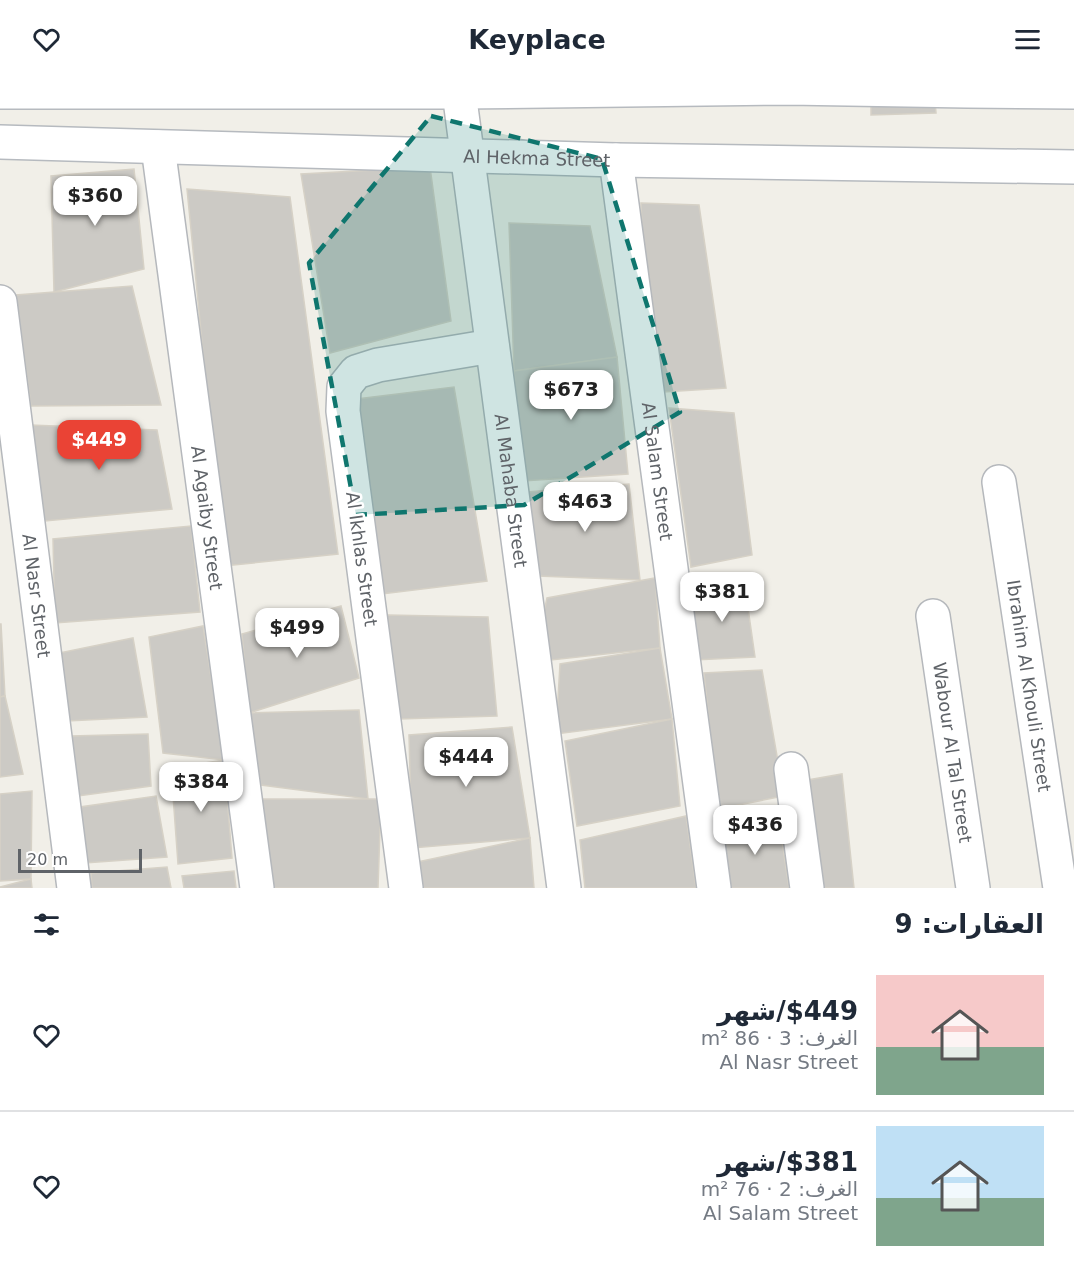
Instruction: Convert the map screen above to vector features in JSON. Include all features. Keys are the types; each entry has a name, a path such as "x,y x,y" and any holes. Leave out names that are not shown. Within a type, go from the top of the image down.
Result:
{"street":[{"path":"0,92 36,85 394,85 459,92 596,85 788,83 966,85 1074,92"},
{"name":"Al Mahaba Street","path":"459,92 564,888"},
{"name":"Al Hekma Street","path":"0,142 616,160 1074,168"},
{"name":"Al Agaiby Street","path":"158,147 258,888"},
{"name":"Al Salam Street","path":"616,160 714,888"},
{"name":"Al Nasr Street","path":"0,302 74,888"},
{"name":"Al Ikhlas Street","path":"406,888 343,411 344,387 356,372 378,365 492,346"},
{"name":"Ibrahim Al Khouli Street","path":"999,482 1060,888"},
{"name":"Wabour Al Tal Street","path":"933,616 973,888"},
{"path":"791,769 807,888"}],"highlighted area":[{"path":"431,116 602,159 680,412 524,505 356,515 309,263"}],"building":[{"path":"933,78 936,113 871,115 871,102"},
{"path":"430,167 451,321 330,353 301,174"},
{"path":"134,169 144,269 54,292 51,176"},
{"path":"187,189 290,197 338,554 224,566"},
{"path":"641,203 699,205 726,388 648,393"},
{"path":"509,223 590,226 617,357 514,371"},
{"path":"132,286 161,405 31,406 16,295"},
{"path":"617,357 628,474 523,481 514,371"},
{"path":"454,387 487,581 382,594 357,399"},
{"path":"669,408 734,413 752,555 691,567"},
{"path":"30,425 157,430 172,509 45,521"},
{"path":"629,484 640,580 538,576 527,492"},
{"path":"191,526 200,612 55,623 53,539"},
{"path":"655,578 660,648 533,662 547,598"},
{"path":"744,580 755,657 694,660 692,591"},
{"path":"341,606 359,678 249,713 242,634"},
{"path":"387,615 488,617 497,716 399,719"},
{"path":"0,624 5,696 0,697"},
{"path":"203,626 224,760 163,753 149,637"},
{"path":"133,638 147,717 67,721 59,653"},
{"path":"660,648 672,719 556,734 560,664"},
{"path":"762,670 784,796 718,809 704,673"},
{"path":"5,696 23,774 0,777 0,697"},
{"path":"359,710 368,799 261,785 249,713"},
{"path":"672,719 680,806 577,826 565,741"},
{"path":"512,727 530,838 412,848 409,735"},
{"path":"148,734 151,786 78,796 71,736"},
{"path":"224,760 232,858 178,864 171,768"},
{"path":"842,774 854,888 812,888 808,780"},
{"path":"32,791 31,879 0,881 0,794"},
{"path":"156,796 167,857 85,863 80,807"},
{"path":"261,799 381,799 378,888 270,888"},
{"path":"686,816 696,888 585,888 580,840"},
{"path":"779,821 789,888 728,888 721,826"},
{"path":"530,838 534,888 422,888 417,862"},
{"path":"167,867 171,888 92,888 91,873"},
{"path":"234,871 236,888 184,888 182,876"},
{"path":"31,879 32,888 0,888 0,887"}]}
